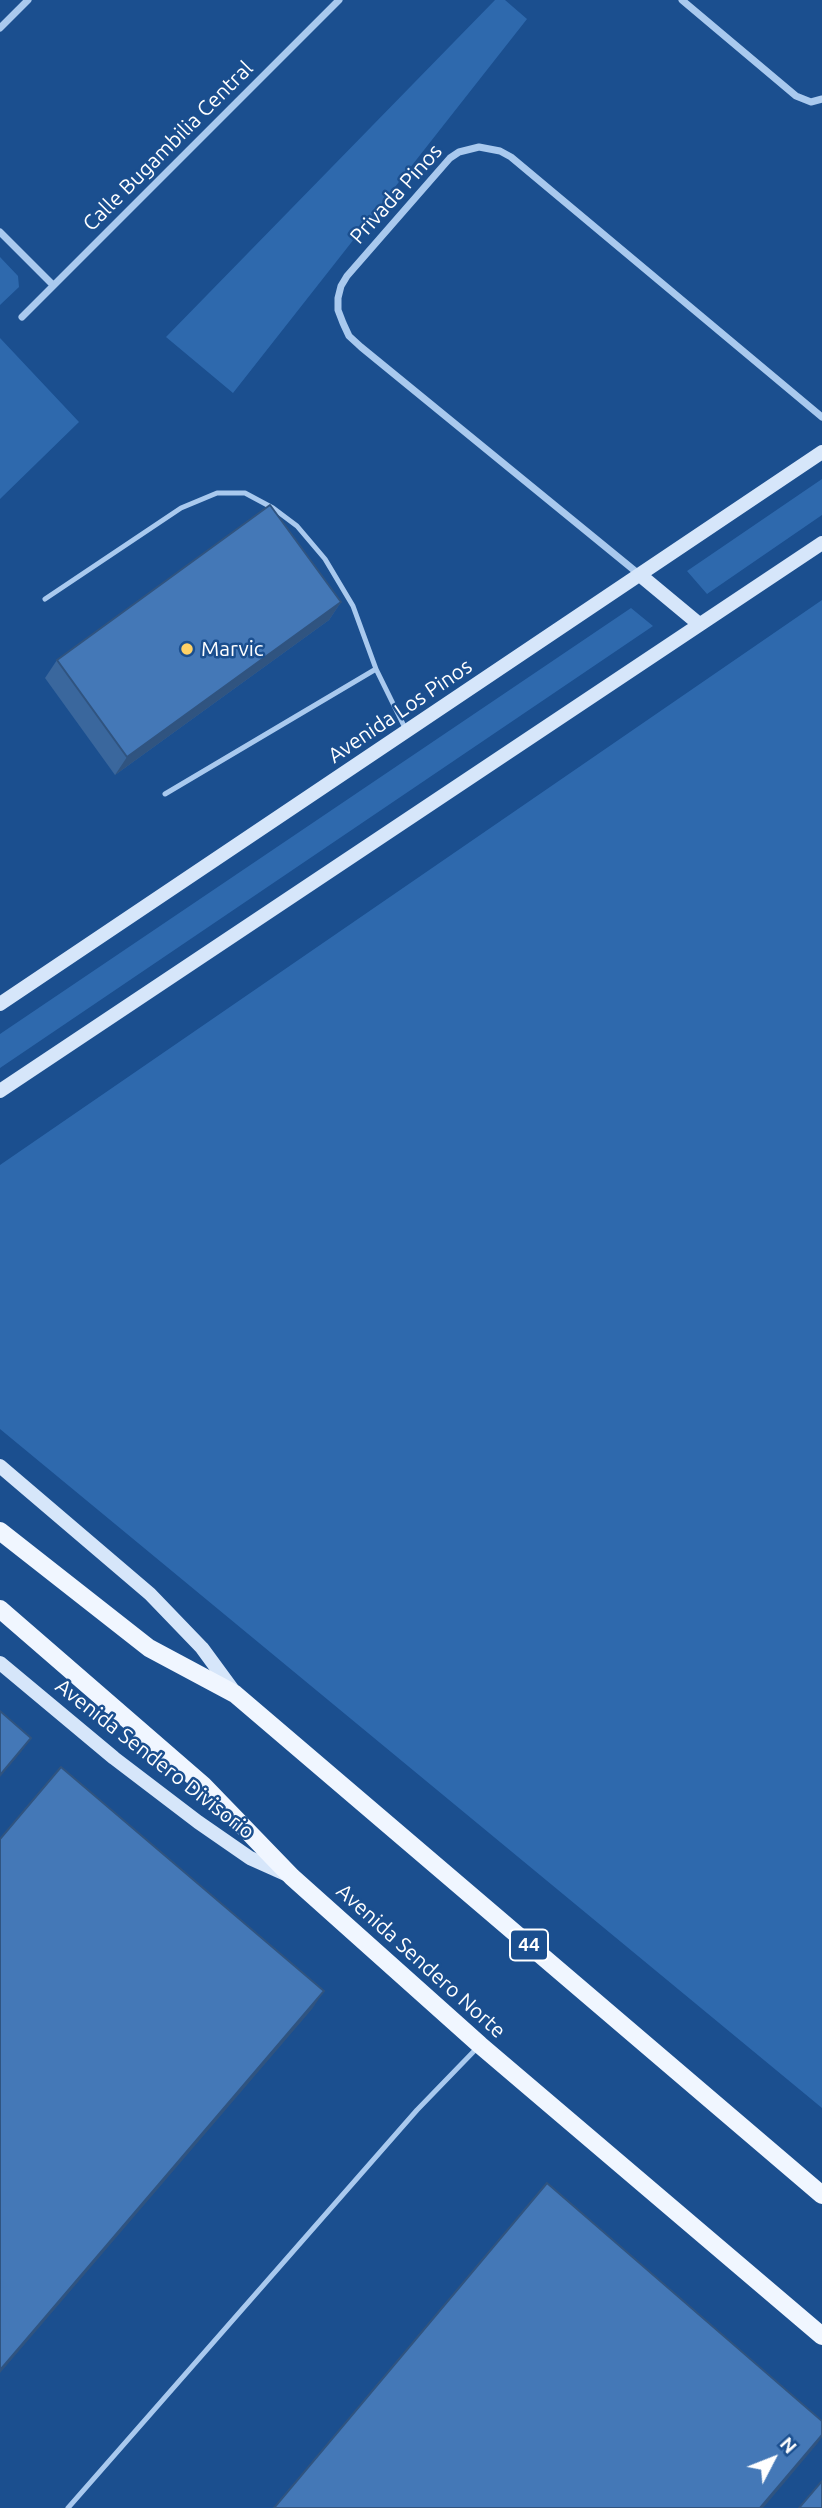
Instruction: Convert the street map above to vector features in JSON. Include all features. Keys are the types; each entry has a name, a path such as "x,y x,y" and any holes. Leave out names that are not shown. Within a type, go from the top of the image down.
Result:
{"main road":[{"name":"44","path":"0,1531 149,1648 235,1694 822,2195"},
{"name":"Avenida Sendero Norte","path":"0,1609 203,1785 292,1877 480,2045 822,2336"}],"street":[{"path":"0,28 28,0"},
{"name":"Calle Bugambilia Central","path":"22,317 339,0"},
{"path":"682,0 796,96 811,102 822,99"},
{"name":"Privada Pinos","path":"640,575 361,347 349,336 343,323 338,310 338,298 347,276 450,158 459,152 479,147 500,151 511,157 822,417"},
{"path":"0,232 52,285"},
{"name":"Avenida Los Pinos","path":"0,1004 822,452"},
{"path":"0,1091 822,543"},
{"path":"640,575 699,624"},
{"path":"0,1466 150,1594 202,1648 235,1694"},
{"name":"Avenida Sendero Divisorio","path":"0,1663 114,1758 198,1822 250,1858 292,1877"}],"lane":[{"path":"45,599 181,509 217,493 245,494 273,508 297,526 324,559 353,606 376,669 407,731"},
{"path":"165,794 376,669"},
{"path":"68,2508 408,2121 480,2045"}],"shaded area":[{"path":"495,0 505,0 527,19 233,393 166,337"},
{"path":"0,257 18,276 19,287 0,305"},
{"path":"0,338 79,422 0,499"},
{"path":"822,479 822,515 707,594 687,571"},
{"path":"822,600 822,2108 0,1429 0,1165"},
{"path":"631,608 653,626 0,1068 0,1034"}],"building":[{"name":"Marvic","path":"270,505 341,602 127,757 57,660"},
{"path":"0,1711 31,1738 0,1775"},
{"path":"61,1767 324,1991 0,2370 0,1839"},
{"path":"547,2183 822,2421 822,2435 760,2508 274,2508"},
{"path":"822,2481 822,2508 799,2508"}],"place":[{"name":"Marvic","path":"187,649"}]}
